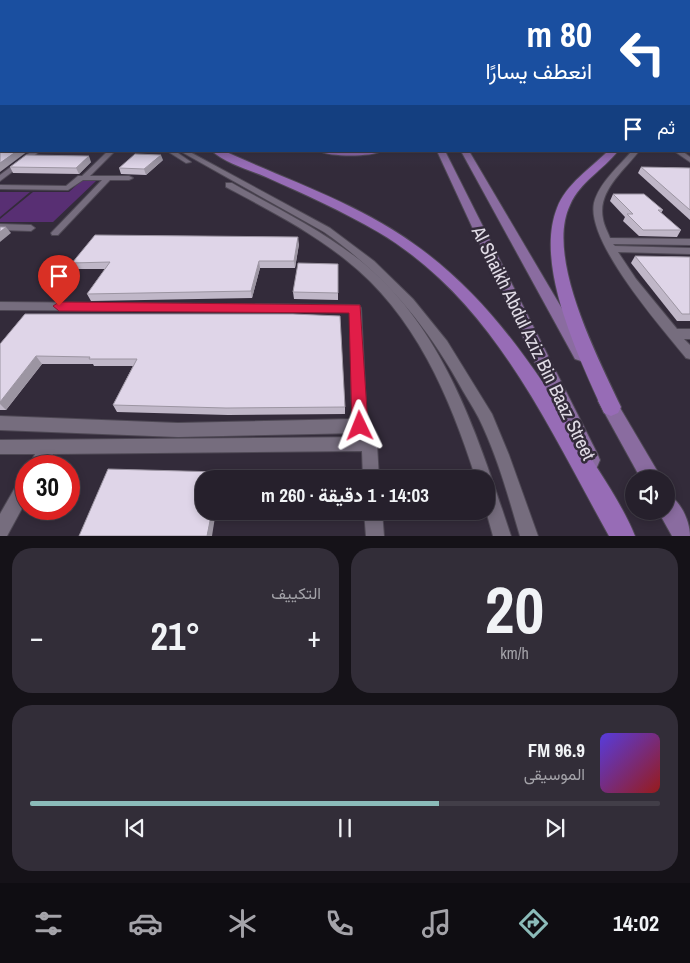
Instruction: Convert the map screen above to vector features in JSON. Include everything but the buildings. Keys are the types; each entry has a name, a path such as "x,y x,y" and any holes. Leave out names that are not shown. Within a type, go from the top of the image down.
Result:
{"highway":[{"path":"218,152 376,226 415,250 451,280 480,308 517,357 625,536"},
{"path":"336,152 363,152"},
{"path":"611,407 570,306 561,273 557,244 559,219 566,200 613,152"}],"main road":[{"name":"Al Shaikh Abdul Aziz Bin Baaz Street","path":"441,152 625,536"},
{"name":"Al Shaikh Abdul Aziz Bin Baaz Street","path":"466,152 647,470"},
{"path":"675,520 684,536"}],"street":[{"path":"0,179 36,152"},
{"path":"84,178 111,152"},
{"path":"172,152 311,231 364,269 387,293 433,355 469,430 481,470"},
{"path":"185,152 327,230 384,272 426,321 458,367 491,427 529,536"},
{"path":"635,152 612,180 599,200 598,217 619,264 690,354"},
{"path":"678,152 690,160"},
{"path":"0,187 68,188 81,178 129,178"},
{"path":"55,232 108,178"},
{"path":"0,227 31,228"},
{"path":"609,245 690,242"},
{"path":"609,245 690,251"},
{"path":"0,306 355,308 360,426 178,430 0,424"},
{"path":"674,334 690,334"},
{"path":"0,448 47,449 369,444 370,470"},
{"path":"43,455 47,449"},
{"path":"0,531 15,504"},
{"path":"495,514 502,536"},
{"path":"374,520 375,536"}],"shaded area":[{"path":"81,181 96,181 53,222 0,222 0,219 33,192 69,192"},
{"path":"0,192 30,192 0,217"}],"route":[{"path":"59,306 355,308 360,426"}]}
